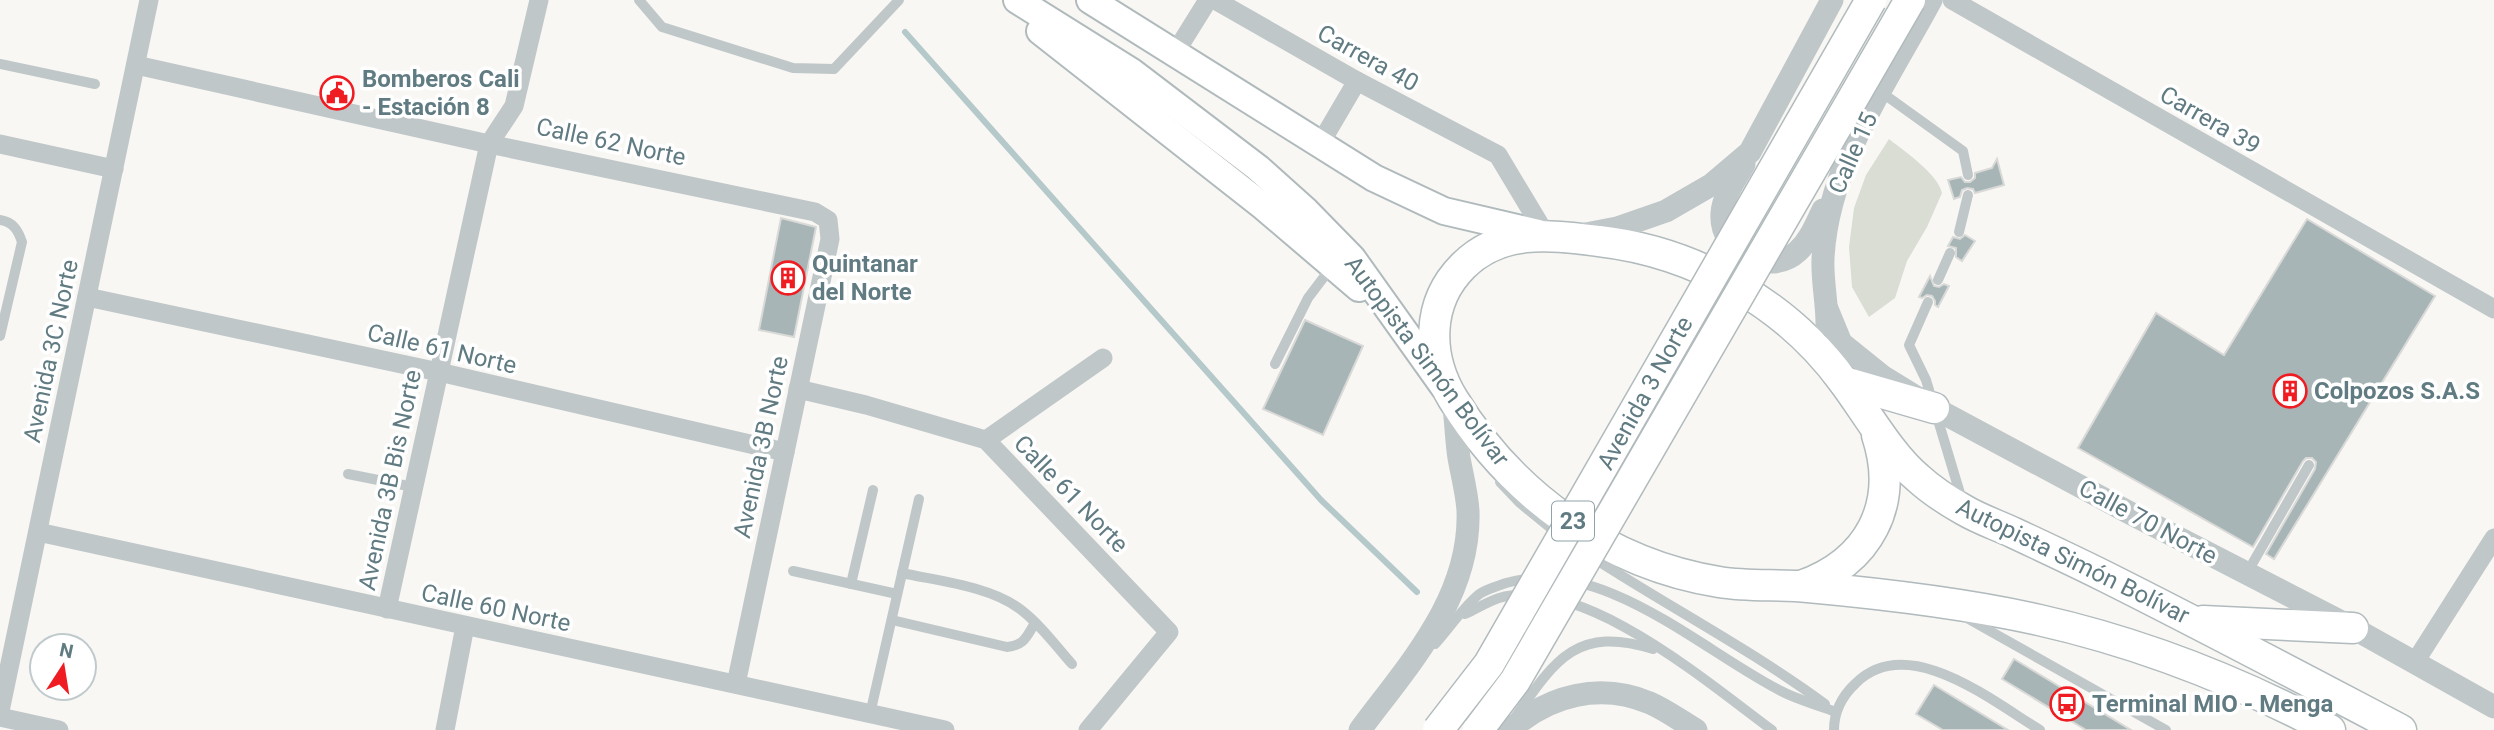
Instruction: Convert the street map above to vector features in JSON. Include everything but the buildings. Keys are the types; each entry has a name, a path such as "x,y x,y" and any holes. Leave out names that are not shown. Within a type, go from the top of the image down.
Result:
{"main road":[{"path":"1000,0 1120,92 1333,265 1396,320"},
{"name":"Autopista Simón Bolívar","path":"1017,0 1082,38 1132,72 1258,168 1306,211 1352,257 1482,442 1517,481 1557,514 1600,542 1647,563 1697,578 1748,585 1800,586 1938,602 2040,620 2096,634 2209,673 2285,706 2330,730"},
{"name":"Autopista Simón Bolívar","path":"1090,0 1374,178 1444,211 1556,237 1595,240 1644,249 1709,272 1761,302 1792,326 1835,371 1915,476 1965,510 2193,621 2401,730"},
{"name":"Avenida 3 Norte","path":"1438,730 1489,664 1871,0"},
{"name":"Calle 15","path":"1724,320 1910,0"},
{"path":"1453,400 1434,353 1435,319 1447,288 1468,262 1496,243 1520,237 1556,237"},
{"name":"Avenida 3 Norte","path":"1478,730 1515,681 1724,320"},
{"path":"1835,371 1934,408"},
{"path":"1800,586 1821,579 1839,568 1862,545 1878,518 1886,476 1883,454 1866,415"},
{"path":"2193,621 2353,628"}],"street":[{"name":"Avenida 3C Norte","path":"0,711 4,673 38,532 149,0"},
{"name":"Avenida 3B Bis Norte","path":"387,609 489,144 514,106 539,0"},
{"path":"1175,53 1208,0"},
{"name":"Carrera 40","path":"1215,0 1357,81 1498,155 1556,237"},
{"path":"1832,0 1725,198 1723,228 1740,253 1753,260 1776,261 1797,252 1807,241 1833,191"},
{"name":"Calle 15","path":"1835,371 1822,260 1833,191 1854,142 1931,0"},
{"name":"Carrera 39","path":"1952,0 2494,309"},
{"name":"Calle 62 Norte","path":"136,65 489,144 815,212 828,220"},
{"path":"1320,144 1357,81"},
{"path":"0,144 114,169"},
{"path":"1556,237 1617,228 1665,211 1710,186 1750,152"},
{"name":"Avenida 3B Norte","path":"736,684 830,239 828,220"},
{"name":"Calle 61 Norte","path":"87,297 439,372 785,452"},
{"name":"Calle 70 Norte","path":"1827,309 1841,343 1882,376 1934,408 2353,628 2494,707"},
{"path":"986,440 1103,358"},
{"name":"Calle 61 Norte","path":"798,389 866,405 986,440 1169,632 1088,730"},
{"path":"1360,730 1438,623 1460,570 1467,541 1468,510 1453,400"},
{"name":"Calle 60 Norte","path":"38,532 736,684 869,722 945,730"},
{"path":"2415,662 2494,538"},
{"path":"445,730 465,626"},
{"path":"1508,730 1549,703 1576,695 1599,693 1626,695 1651,704 1696,730"},
{"path":"0,717 59,730"}],"lane":[{"path":"639,0 662,27 793,68 834,69 899,0"},
{"path":"0,64 95,85"},
{"path":"1881,92 1963,151 1968,175"},
{"path":"1959,232 1968,195"},
{"path":"0,220 7,221 18,229 22,242 0,335"},
{"path":"1938,280 1950,253"},
{"path":"1275,364 1308,298 1333,265"},
{"path":"1928,302 1909,345 1926,380 1965,510"},
{"path":"1453,400 1481,457"},
{"path":"2246,573 2309,465"},
{"path":"348,474 413,487"},
{"path":"1495,475 1520,503 1572,544 1645,592 1720,634 1836,712"},
{"path":"851,584 873,490"},
{"path":"869,722 919,499"},
{"path":"793,571 897,594"},
{"path":"902,573 987,593 1005,600 1035,623 1072,664"},
{"path":"1368,730 1425,656 1480,593 1522,578 1547,577 1596,587 1619,595 1711,647 1782,692 1836,712"},
{"path":"1458,618 1500,598 1525,595 1563,599 1604,616 1663,652 1772,730"},
{"path":"1938,602 2166,730"},
{"path":"892,620 1007,647 1018,646 1035,623"},
{"path":"1508,730 1550,669 1578,648 1591,642 1628,642 1663,652"},
{"path":"1834,730 1836,712 1849,689 1867,672 1887,665 1916,665 1956,680 2040,730"}],"shaded area":[{"path":"1889,139 1934,178 1942,193 1927,227 1907,261 1895,298 1869,317 1852,287 1849,247 1854,208 1866,175"}],"waterway":[{"path":"905,32 1321,500 1417,592"}],"place":[{"name":"Bomberos Cali - Estación 8","path":"337,93"},
{"name":"Quintanar del Norte","path":"788,278"},
{"name":"Colpozos S.A.S","path":"2290,391"},
{"name":"Terminal MIO - Menga","path":"2067,704"}]}
